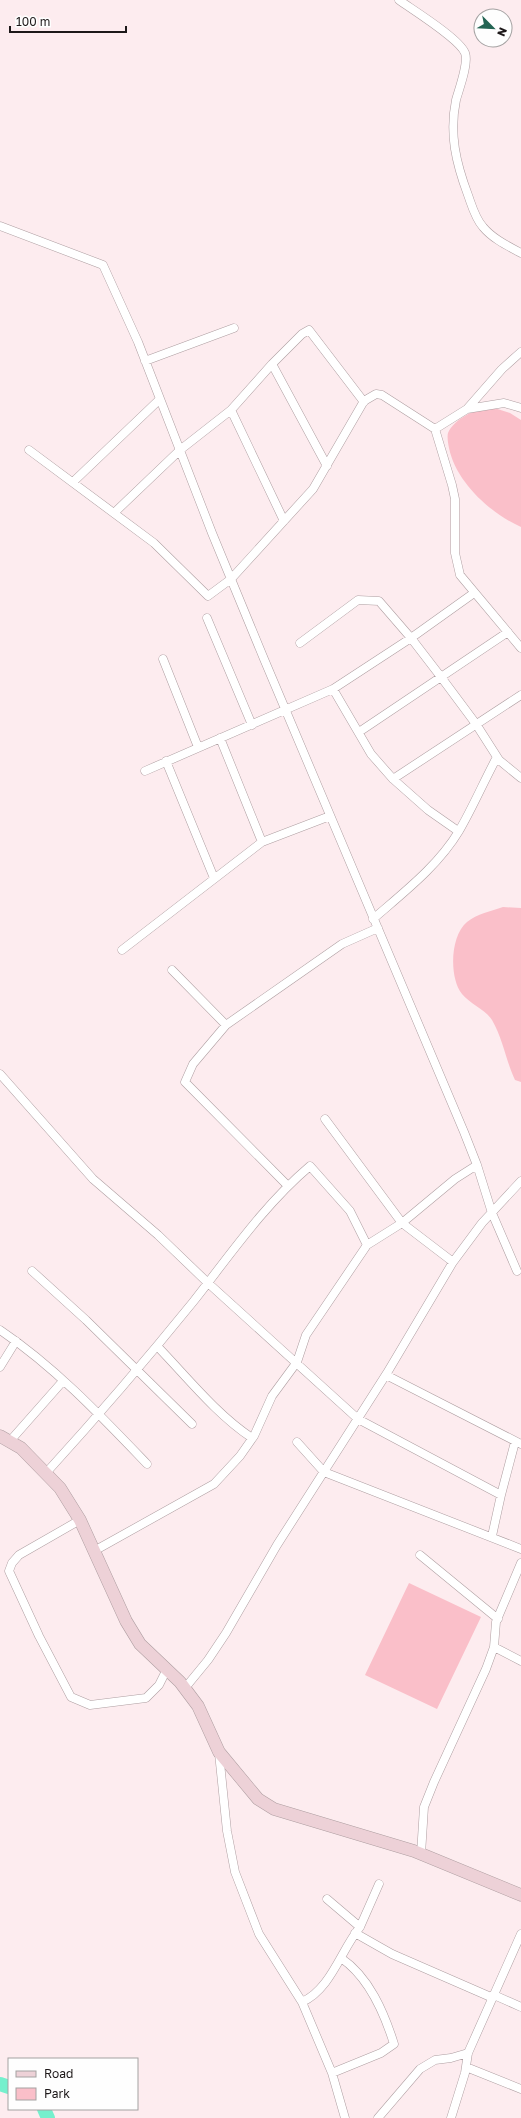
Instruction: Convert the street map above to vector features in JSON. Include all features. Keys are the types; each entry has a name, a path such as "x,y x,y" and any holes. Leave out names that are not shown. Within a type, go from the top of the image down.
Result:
{"street":[{"path":"399,0 452,37 465,51 466,59 456,102 454,122 454,148 458,168 475,214 484,228 499,241 521,253"},
{"path":"0,226 103,265 145,361 231,579 285,710 477,1165 492,1213 517,1271"},
{"path":"145,361 234,328"},
{"path":"114,513 180,450 231,410 272,364 302,334 309,330 364,402"},
{"path":"435,430 466,409 478,398 502,369 521,352"},
{"path":"272,364 327,466"},
{"path":"29,450 154,543 208,596 231,579 313,489 364,402 376,394 382,395 435,430 454,492 456,562 460,575 521,648"},
{"path":"72,482 160,399"},
{"path":"466,409 504,403 521,408"},
{"path":"231,410 284,521"},
{"path":"145,771 333,689 411,638 474,593"},
{"path":"300,643 358,600 379,601 411,638 441,677 476,724 497,757 521,778"},
{"path":"207,618 252,725"},
{"path":"359,732 508,632"},
{"path":"163,659 198,747"},
{"path":"333,689 371,754 393,779 428,810 458,831"},
{"path":"393,779 520,697"},
{"path":"220,738 262,842"},
{"path":"373,919 420,878 458,831 497,757"},
{"path":"166,761 214,878"},
{"path":"122,950 262,842 330,816"},
{"path":"287,1185 185,1082 193,1064 226,1025 342,944 378,928"},
{"path":"172,970 226,1025"},
{"path":"0,1074 93,1179 158,1235 208,1283 297,1362 358,1420 501,1495"},
{"path":"325,1119 402,1223 452,1262"},
{"path":"94,1551 214,1484 240,1456 252,1438 272,1396 297,1362 304,1347 306,1335 367,1245 402,1223 455,1179 477,1165"},
{"path":"46,1473 137,1370 208,1283 243,1237 287,1185 310,1166 350,1211 367,1245"},
{"path":"185,1688 208,1660 226,1633 277,1545 386,1375 452,1262 492,1213 521,1182"},
{"path":"32,1271 86,1320 192,1424"},
{"path":"0,1330 16,1341 63,1381 99,1414 147,1464"},
{"path":"0,1367 16,1341"},
{"path":"157,1346 217,1408 240,1430 252,1438"},
{"path":"386,1375 518,1443 501,1495 492,1536"},
{"path":"63,1381 5,1438 21,1448 60,1488 80,1520 126,1621 140,1644 185,1688 198,1706 219,1752 258,1799 274,1809 421,1854 521,1895"},
{"path":"297,1442 324,1472 492,1536 521,1549"},
{"path":"80,1520 20,1555 12,1562 8,1571 39,1636 71,1697 90,1705 146,1698 159,1685 166,1671"},
{"path":"420,1555 498,1619"},
{"path":"421,1854 421,1825 424,1807 486,1669 494,1647 498,1619 521,1563"},
{"path":"494,1647 521,1661"},
{"path":"219,1752 227,1831 235,1872 259,1934 302,2002 332,2073 345,2118"},
{"path":"302,2002 308,2000 320,1987 341,1958 358,1930 379,1884"},
{"path":"327,1899 358,1930 392,1954 521,2007"},
{"path":"451,2118 466,2067 468,2053 521,1934"},
{"path":"332,2073 381,2052 394,2044 385,2018 369,1988 351,1964 341,1958"},
{"path":"378,2118 420,2070 435,2060 451,2058 468,2053"},
{"path":"466,2067 521,2089"}],"green space":[{"path":"488,406 510,413 521,420 521,527 498,514 476,495 459,473 449,448 448,433 455,423 471,413"},
{"path":"503,907 521,908 521,1082 515,1080 496,1027 492,1020 462,994 458,987 453,968 453,957 457,937 461,928 475,917"},
{"path":"409,1583 481,1617 437,1709 365,1675"}],"waterway":[{"path":"0,2084 8,2087"},
{"path":"44,2110 48,2118"}]}
